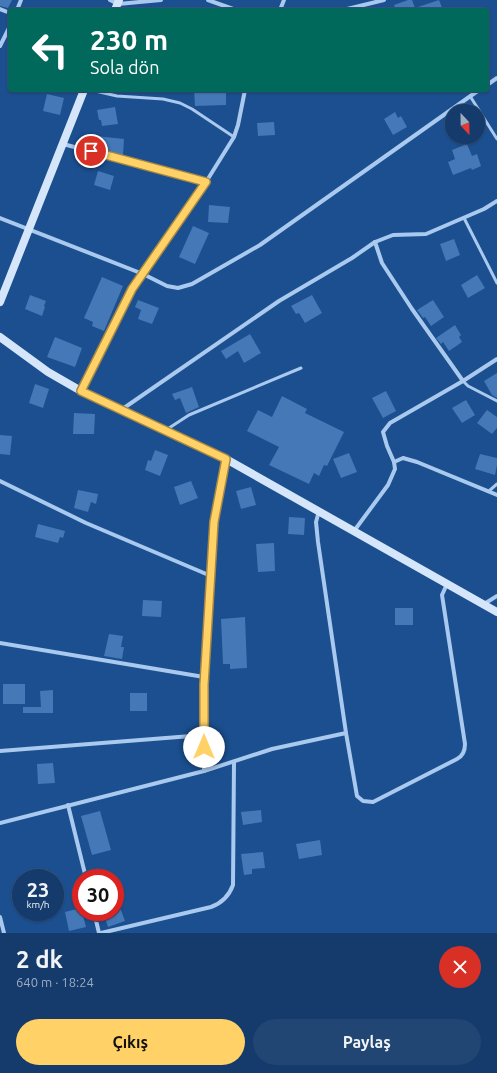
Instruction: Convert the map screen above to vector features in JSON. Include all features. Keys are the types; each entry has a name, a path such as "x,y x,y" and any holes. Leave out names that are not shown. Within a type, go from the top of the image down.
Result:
{"street":[{"path":"116,3 161,0"},
{"path":"208,0 230,8"},
{"path":"351,8 384,0"},
{"path":"0,46 8,30"},
{"path":"0,302 83,92"},
{"path":"81,391 132,289 206,182 234,137 246,92"},
{"path":"0,218 29,228 143,274 167,286 178,288 192,284 260,245 476,92"},
{"path":"63,144 206,182"},
{"path":"120,410 279,301 352,258 375,242 393,235 426,234 484,209 497,201"},
{"path":"375,242 382,263 412,309 463,381"},
{"path":"0,337 48,372 81,391 226,459 497,612"},
{"path":"354,531 388,485 395,470 394,462 387,446 384,432 390,423 463,381 497,359"},
{"path":"394,462 403,458 417,462 497,494"},
{"path":"204,771 204,677 214,522 226,459"},
{"path":"0,481 86,523 211,576"},
{"path":"319,511 316,522 318,542 346,733 357,796 367,802 373,802 457,759 463,754 465,744 442,595 447,584"},
{"path":"484,604 497,596"},
{"path":"0,643 204,677"},
{"path":"0,822 204,771 272,749 346,733"},
{"path":"0,751 204,735"},
{"path":"97,921 100,933 211,907 221,902 228,895 233,885 234,762"},
{"path":"68,805 84,869"},
{"path":"0,917 4,933"}],"lane":[{"path":"100,92 117,96 180,103 192,109 234,137"},
{"path":"470,96 497,138"},
{"path":"464,218 497,283"},
{"path":"164,431 189,415 301,368"},
{"path":"463,381 468,386 497,401"},
{"path":"489,491 497,484"}],"building":[{"path":"0,0 12,0 8,8 0,6"},
{"path":"412,0 415,8 395,8 394,5"},
{"path":"439,0 442,8 415,8"},
{"path":"194,92 226,92 226,105 195,106"},
{"path":"47,94 64,98 60,115 43,111"},
{"path":"115,107 118,124 102,126 97,110"},
{"path":"395,112 398,118 401,116 407,127 393,135 384,119"},
{"path":"274,122 275,135 258,136 257,123"},
{"path":"96,136 124,139 123,155 94,149"},
{"path":"467,144 472,156 477,154 481,166 453,175 448,162 455,159 452,150"},
{"path":"98,171 114,176 110,190 94,185"},
{"path":"209,205 230,207 228,223 208,222"},
{"path":"193,226 209,233 195,264 179,257"},
{"path":"454,239 460,255 446,261 440,244"},
{"path":"477,275 485,288 468,298 461,285"},
{"path":"102,277 123,286 104,331 92,326 93,322 84,318"},
{"path":"30,295 46,301 42,316 25,309"},
{"path":"312,295 322,313 305,323 299,313 296,314 291,306"},
{"path":"138,300 159,308 152,324 138,319 141,310 135,307"},
{"path":"433,300 444,317 431,326 425,317 423,318 417,310"},
{"path":"455,325 461,335 459,337 462,342 449,351 443,342 441,344 436,338"},
{"path":"250,334 261,353 244,363 238,351 226,359 221,351"},
{"path":"55,337 82,348 75,367 47,357"},
{"path":"497,373 497,398 492,395 484,381"},
{"path":"35,384 49,389 43,408 29,403"},
{"path":"192,387 199,407 186,413 180,398 175,400 172,394"},
{"path":"386,391 396,411 383,418 372,398"},
{"path":"282,396 307,409 305,413 344,432 327,466 324,465 319,476 314,473 309,484 269,465 279,447 247,431 258,410 272,417"},
{"path":"466,400 475,415 462,423 452,408"},
{"path":"487,410 497,417 497,428 492,434 477,423"},
{"path":"74,413 95,414 94,434 73,434"},
{"path":"0,435 12,436 10,455 0,454"},
{"path":"155,450 168,455 160,476 145,470 148,460 151,461"},
{"path":"349,453 357,472 341,478 333,459"},
{"path":"480,454 497,458 495,475 475,469"},
{"path":"191,481 198,498 180,505 174,487"},
{"path":"251,487 256,505 241,509 236,491"},
{"path":"78,490 98,494 96,504 91,502 88,512 74,508"},
{"path":"289,517 305,518 304,535 288,534"},
{"path":"38,524 65,531 63,538 60,537 58,543 35,537"},
{"path":"274,543 275,571 258,572 256,544"},
{"path":"143,600 162,601 161,617 142,616"},
{"path":"395,608 413,608 413,625 395,625"},
{"path":"245,617 247,668 230,669 230,664 223,664 221,619"},
{"path":"109,634 123,636 121,647 124,647 122,659 104,656"},
{"path":"3,684 25,684 25,704 3,704"},
{"path":"53,690 53,713 23,713 23,707 41,707 40,691"},
{"path":"130,693 147,693 147,711 130,711"},
{"path":"53,763 55,783 38,784 37,764"},
{"path":"261,810 262,822 243,825 241,812"},
{"path":"100,811 111,850 92,855 81,816"},
{"path":"320,840 322,855 299,859 296,844"},
{"path":"263,852 265,868 252,869 252,874 244,875 241,854"},
{"path":"72,910 72,921 84,921 86,927 69,931 65,912"},
{"path":"124,918 125,921 108,927 106,921 124,921"}],"route":[{"path":"91,151 206,182 132,289 81,391 226,459 214,522 204,685 204,747"}]}
